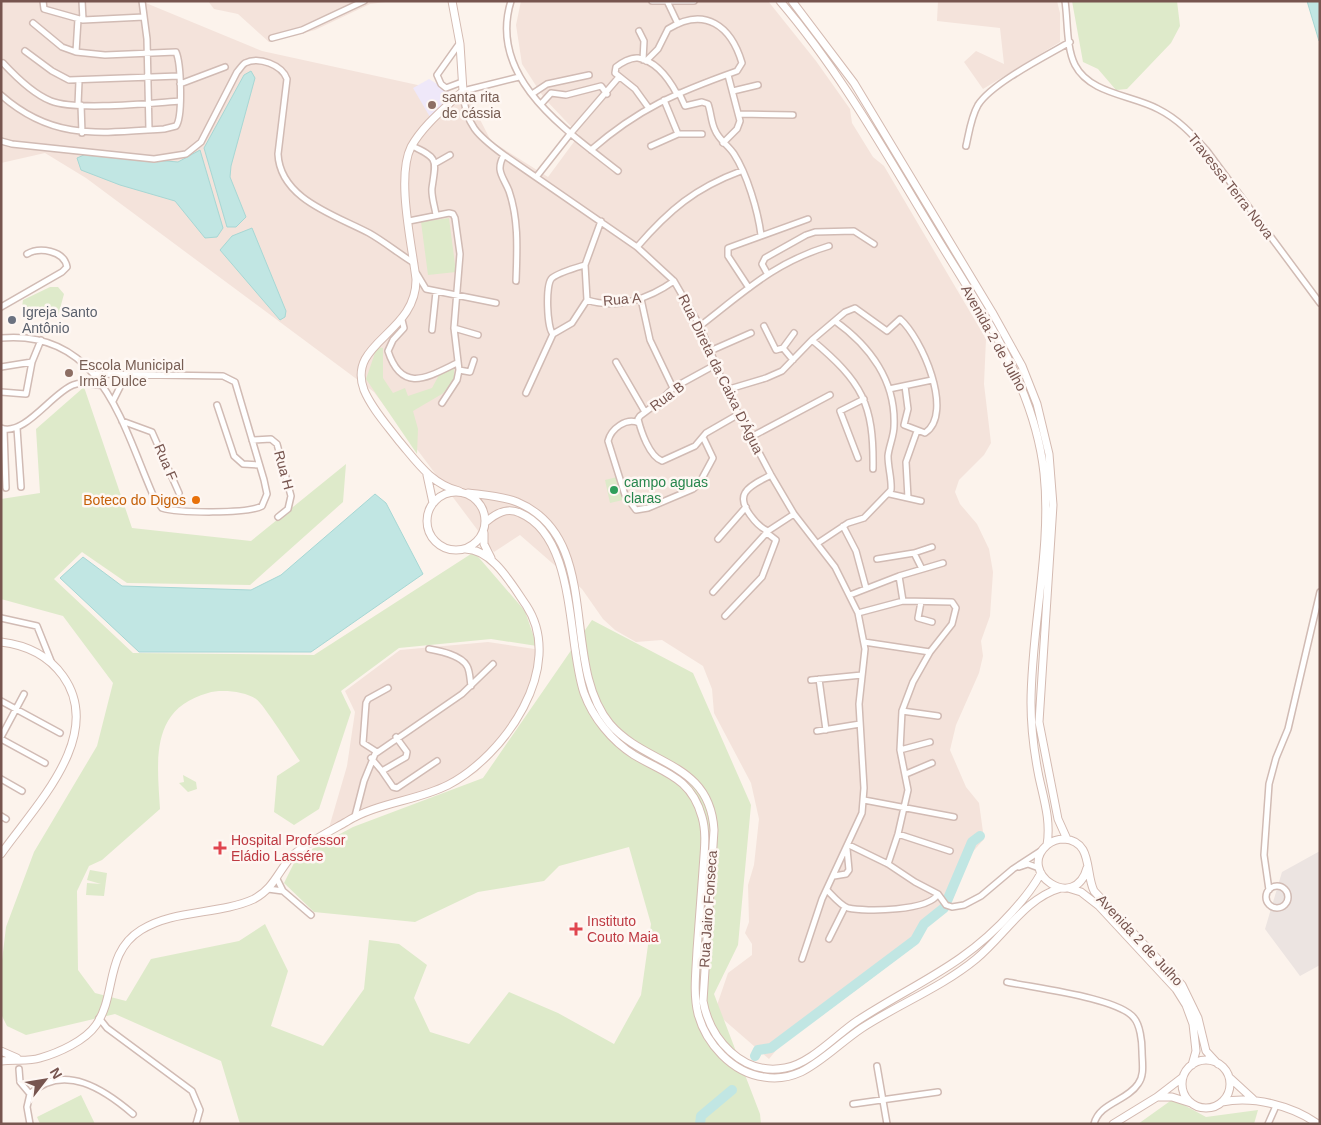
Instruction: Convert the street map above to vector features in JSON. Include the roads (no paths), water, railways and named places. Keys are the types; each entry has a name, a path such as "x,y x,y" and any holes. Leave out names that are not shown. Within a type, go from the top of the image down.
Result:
{"main road":[{"path":"1,1061 34,1060 51,1054 75,1042 98,1022 116,959 137,932 154,923 248,901 268,889 295,854 355,816 436,790 469,772 499,744 525,701 535,679 539,659 536,625 525,604 492,561 484,544 486,522 481,505 468,494 442,486 428,475 379,414 365,391 362,380 363,365 370,350 402,320 410,309 415,295 415,267 404,170 412,146 426,128 463,90 460,44 452,1"},
{"name":"Avenida 2 de Julho","path":"780,1 829,62 894,167 1008,359 1029,406 1044,475 1044,536 1031,713 1034,749 1050,827 1046,846"},
{"name":"Avenida 2 de Julho","path":"792,1 854,83 1022,366 1037,404 1049,454 1054,505 1039,722 1058,819 1067,839"},
{"path":"428,475 432,503 427,518 430,534 434,541 448,549 478,550 492,561"},
{"path":"432,503 444,493 459,491"},
{"name":"Rua Jairo Fonseca","path":"468,494 516,501 546,522 558,541 569,566 590,685 603,713 623,737 687,774 703,793 709,806 714,830 703,1001 714,1032 736,1057 764,1069 785,1068 802,1062 856,1022 966,956 988,937 1026,896 1040,870"},
{"name":"Rua Jairo Fonseca","path":"486,522 498,513 514,511 528,517 540,529 562,569 580,678 593,711 618,743 678,778 691,792 698,805 705,832 695,987 696,1005 700,1021 712,1043 724,1057 738,1068 752,1075 768,1078 786,1076 803,1070 861,1029 972,962 1032,902 1046,893 1065,888"},
{"path":"464,549 473,546 484,532"},
{"path":"1,642 23,646 51,662 67,681 74,698 74,730 71,749 64,764 49,789 1,854"},
{"path":"1060,839 1067,839 1081,846 1088,860 1088,868 1081,881 1065,888 1049,883 1040,870 1040,857 1046,846 1060,839"},
{"name":"Avenida 2 de Julho","path":"1088,868 1094,890 1186,991 1198,1018 1206,1051 1218,1064"},
{"name":"Avenida 2 de Julho","path":"1065,888 1081,892 1099,906 1176,989 1186,1005 1193,1024 1196,1051 1192,1065"},
{"path":"1,1051 19,1059"},
{"path":"1113,1124 1157,1097 1184,1075 1192,1065 1205,1060 1218,1064 1253,1099"},
{"path":"1184,1075 1183,1090 1191,1103"},
{"path":"1157,1097 1172,1097 1203,1108 1216,1106 1222,1102 1229,1090 1228,1076"},
{"path":"1222,1102 1253,1099 1276,1106 1318,1124"}],"street":[{"path":"43,1 42,7 48,11 80,20 144,17"},
{"path":"76,52 82,1"},
{"path":"142,1 147,52 149,130"},
{"path":"272,38 302,30 364,1"},
{"path":"511,1 507,18 508,46 519,77 532,94 570,134 618,171"},
{"path":"652,1 668,3 694,1"},
{"name":"Travessa Terra Nova","path":"1065,1 1074,62 1086,79 1101,88 1156,108 1178,121 1192,134 1320,303"},
{"path":"668,3 678,24"},
{"path":"591,150 626,121 648,108 739,70 742,63 734,41 719,24 701,20 678,24 668,29 658,49 644,61"},
{"path":"1,95 34,119 64,130 82,133 149,130 176,126 180,117 180,84 178,55 176,52 105,54 76,52 62,46 33,23"},
{"path":"639,30 644,41 644,61"},
{"path":"966,146 974,116 981,101 1019,72 1070,42"},
{"path":"460,44 437,75 439,81 446,88 462,82"},
{"path":"25,51 60,77 79,81 178,76"},
{"path":"648,108 635,89 613,71 616,67 633,58 644,61 669,79 685,106 702,102 708,104 715,130 723,143 733,152 741,171 758,217 761,234"},
{"path":"1,141 12,144 154,159 186,154 200,142 237,72 245,64 262,61 282,70 287,79 278,154 278,166 286,181 302,197 378,238 415,267 424,288 496,303"},
{"path":"3,63 46,99 53,102 80,105 149,104 180,101"},
{"path":"180,84 225,67"},
{"path":"532,94 547,84 589,75"},
{"path":"723,143 740,124 740,114 728,75"},
{"path":"463,90 519,77"},
{"path":"537,176 570,134 620,77"},
{"path":"79,81 82,133"},
{"path":"733,91 758,85"},
{"path":"541,104 551,93 566,95 601,86 607,94"},
{"name":"Rua Direta da Caixa D'Água","path":"463,90 465,108 474,130 483,140 601,221 637,248 674,281 700,326 726,390 772,475 794,514 835,567 858,612 864,642 860,724 864,800 860,820 827,890 802,959"},
{"path":"664,100 678,134"},
{"path":"740,114 793,115"},
{"path":"651,146 678,134 702,134"},
{"path":"412,146 430,154 436,163 432,191 436,215"},
{"path":"504,155 500,163 500,173 509,191 516,224 516,281"},
{"path":"436,163 450,156"},
{"path":"637,248 664,216 678,205 711,184 741,171"},
{"path":"409,221 450,213 454,215 460,254 455,295 454,328 459,370 457,380 442,403"},
{"path":"749,288 728,256 727,250 730,246 808,219"},
{"name":"Rua A","path":"601,221 585,264 587,300 622,302 642,299 654,295 674,281"},
{"path":"767,273 762,264 765,258 810,234 849,230 858,232 874,244"},
{"path":"700,326 767,273 795,258 829,246"},
{"path":"1,307 62,272 67,267 63,258 44,250 36,250 27,254"},
{"path":"553,334 549,324 548,288 550,281 554,277 585,264"},
{"path":"432,330 436,292"},
{"path":"642,299 650,340 673,388"},
{"path":"526,393 553,334 572,323 587,300"},
{"path":"726,390 774,375 851,308 858,310 887,331 900,319 922,351 938,400 938,411 928,431 925,433 916,431 904,424 908,409 905,386"},
{"path":"402,320 405,324 404,328 393,340 388,351 404,376 410,379 421,378 457,363"},
{"path":"835,321 853,333 867,348 876,360 889,389 894,425 888,457 890,494"},
{"path":"764,326 776,350 783,348 794,333"},
{"path":"454,328 478,335"},
{"path":"710,351 751,333"},
{"path":"1,338 22,337 41,340 61,349 96,374 113,401 153,495 162,508 182,510 257,509 265,502 266,494 238,387 229,378 96,374"},
{"path":"1,392 26,394 32,362 41,340"},
{"path":"812,340 843,367 864,399 872,430 873,469"},
{"path":"783,348 793,360"},
{"path":"459,370 470,372 474,360"},
{"path":"1,367 32,362"},
{"path":"616,362 645,412"},
{"name":"Rua B","path":"715,364 673,388 660,401 640,416 639,423 652,452 660,460 695,446 703,437 739,414"},
{"path":"113,401 126,375"},
{"path":"889,389 932,380"},
{"path":"6,488 3,429 17,428 55,396 73,385 104,386"},
{"path":"751,437 830,396"},
{"path":"858,458 840,411 864,399"},
{"path":"217,405 234,456 244,464 259,465"},
{"name":"Rua F","path":"122,421 152,432 179,494"},
{"path":"639,423 632,421 618,426 608,442 625,495 636,510 676,497 699,484 713,458 703,437"},
{"path":"17,428 22,487"},
{"path":"908,498 907,457 916,431"},
{"name":"Rua H","path":"252,440 271,439 277,444 291,496 288,509 278,517"},
{"path":"725,616 762,577 776,540 760,526 746,507 744,501 747,490 772,475"},
{"path":"890,494 921,501"},
{"path":"818,543 843,526 864,518 890,494"},
{"path":"718,539 746,507"},
{"path":"713,592 767,532 794,514"},
{"path":"843,526 856,551 866,588"},
{"path":"877,560 914,553 932,547"},
{"path":"914,553 922,569"},
{"path":"850,595 899,576 943,563"},
{"path":"899,576 903,602"},
{"path":"1269,890 1277,886 1283,888 1288,896 1285,904 1277,908 1271,906 1267,898 1269,890 1264,855 1269,784 1276,758 1288,729 1320,592"},
{"path":"858,612 903,602 952,602 956,608 952,624 930,652 913,682 902,711 900,750 908,785 898,834 888,864"},
{"path":"921,602 918,618 932,622"},
{"path":"1,618 37,626 51,662"},
{"path":"864,642 930,652"},
{"path":"429,649 441,651 462,660 468,667 471,686"},
{"path":"355,816 372,758 377,752 471,686 493,664"},
{"path":"811,680 862,675"},
{"path":"820,679 826,730"},
{"path":"377,752 363,742 366,703 388,688"},
{"path":"24,694 1,738 45,763"},
{"path":"1,702 60,733"},
{"path":"902,711 938,716"},
{"path":"817,731 860,724"},
{"path":"382,771 407,755 396,737"},
{"path":"900,750 930,742"},
{"path":"372,758 394,787 397,788 437,761"},
{"path":"906,774 932,763"},
{"path":"1,779 22,791"},
{"path":"864,800 954,817"},
{"path":"898,834 950,851"},
{"path":"834,876 846,874 849,870 848,847 888,864 915,882 938,894 946,905 964,905 981,896 1013,868 1046,846"},
{"path":"1013,868 1028,864 1040,870"},
{"path":"277,879 283,891 311,915"},
{"path":"268,889 283,891"},
{"path":"827,890 845,907 864,910 918,906 932,901 938,894"},
{"path":"829,939 845,907"},
{"path":"1007,982 1106,1001 1124,1009 1136,1019 1142,1047 1140,1080 1127,1096 1102,1111 1096,1117 1094,1124"},
{"path":"98,1022 192,1091 200,1110 196,1124"},
{"path":"877,1066 887,1124"},
{"path":"18,1069 20,1082 30,1094"},
{"path":"30,1124 27,1107 30,1094 39,1086 68,1080 84,1082 113,1097 133,1114"},
{"path":"853,1104 883,1098 938,1092"},
{"path":"1268,1124 1276,1106"}],"water":[{"path":"1307,1 1320,1 1320,41 1319,41"},
{"path":"251,71 255,78 231,166 230,177 246,217 236,227 227,227 204,148 244,75"},
{"path":"200,150 223,228 217,237 205,238 175,201 120,185 81,170 77,158 86,154 178,162"},
{"path":"252,228 286,311 285,317 280,320 220,250 232,236"},
{"path":"375,494 386,503 423,574 311,652 139,652 60,578 83,557 122,586 251,590 281,575"}],"waterway":[{"path":"755,1056 758,1050 771,1048 915,940 924,924 944,908 972,842 980,836"},
{"path":"700,1124 701,1116 732,1090"}],"place":[{"name":"santa rita de cássia","path":"432,105"},
{"name":"Igreja Santo Antônio","path":"12,320"},
{"name":"Escola Municipal Irmã Dulce","path":"69,373"},
{"name":"campo aguas claras","path":"614,490"},
{"name":"Boteco do Digos","path":"196,500"},
{"name":"Hospital Professor Eládio Lassére","path":"220,848"},
{"name":"Instituto Couto Maia","path":"576,929"}]}
